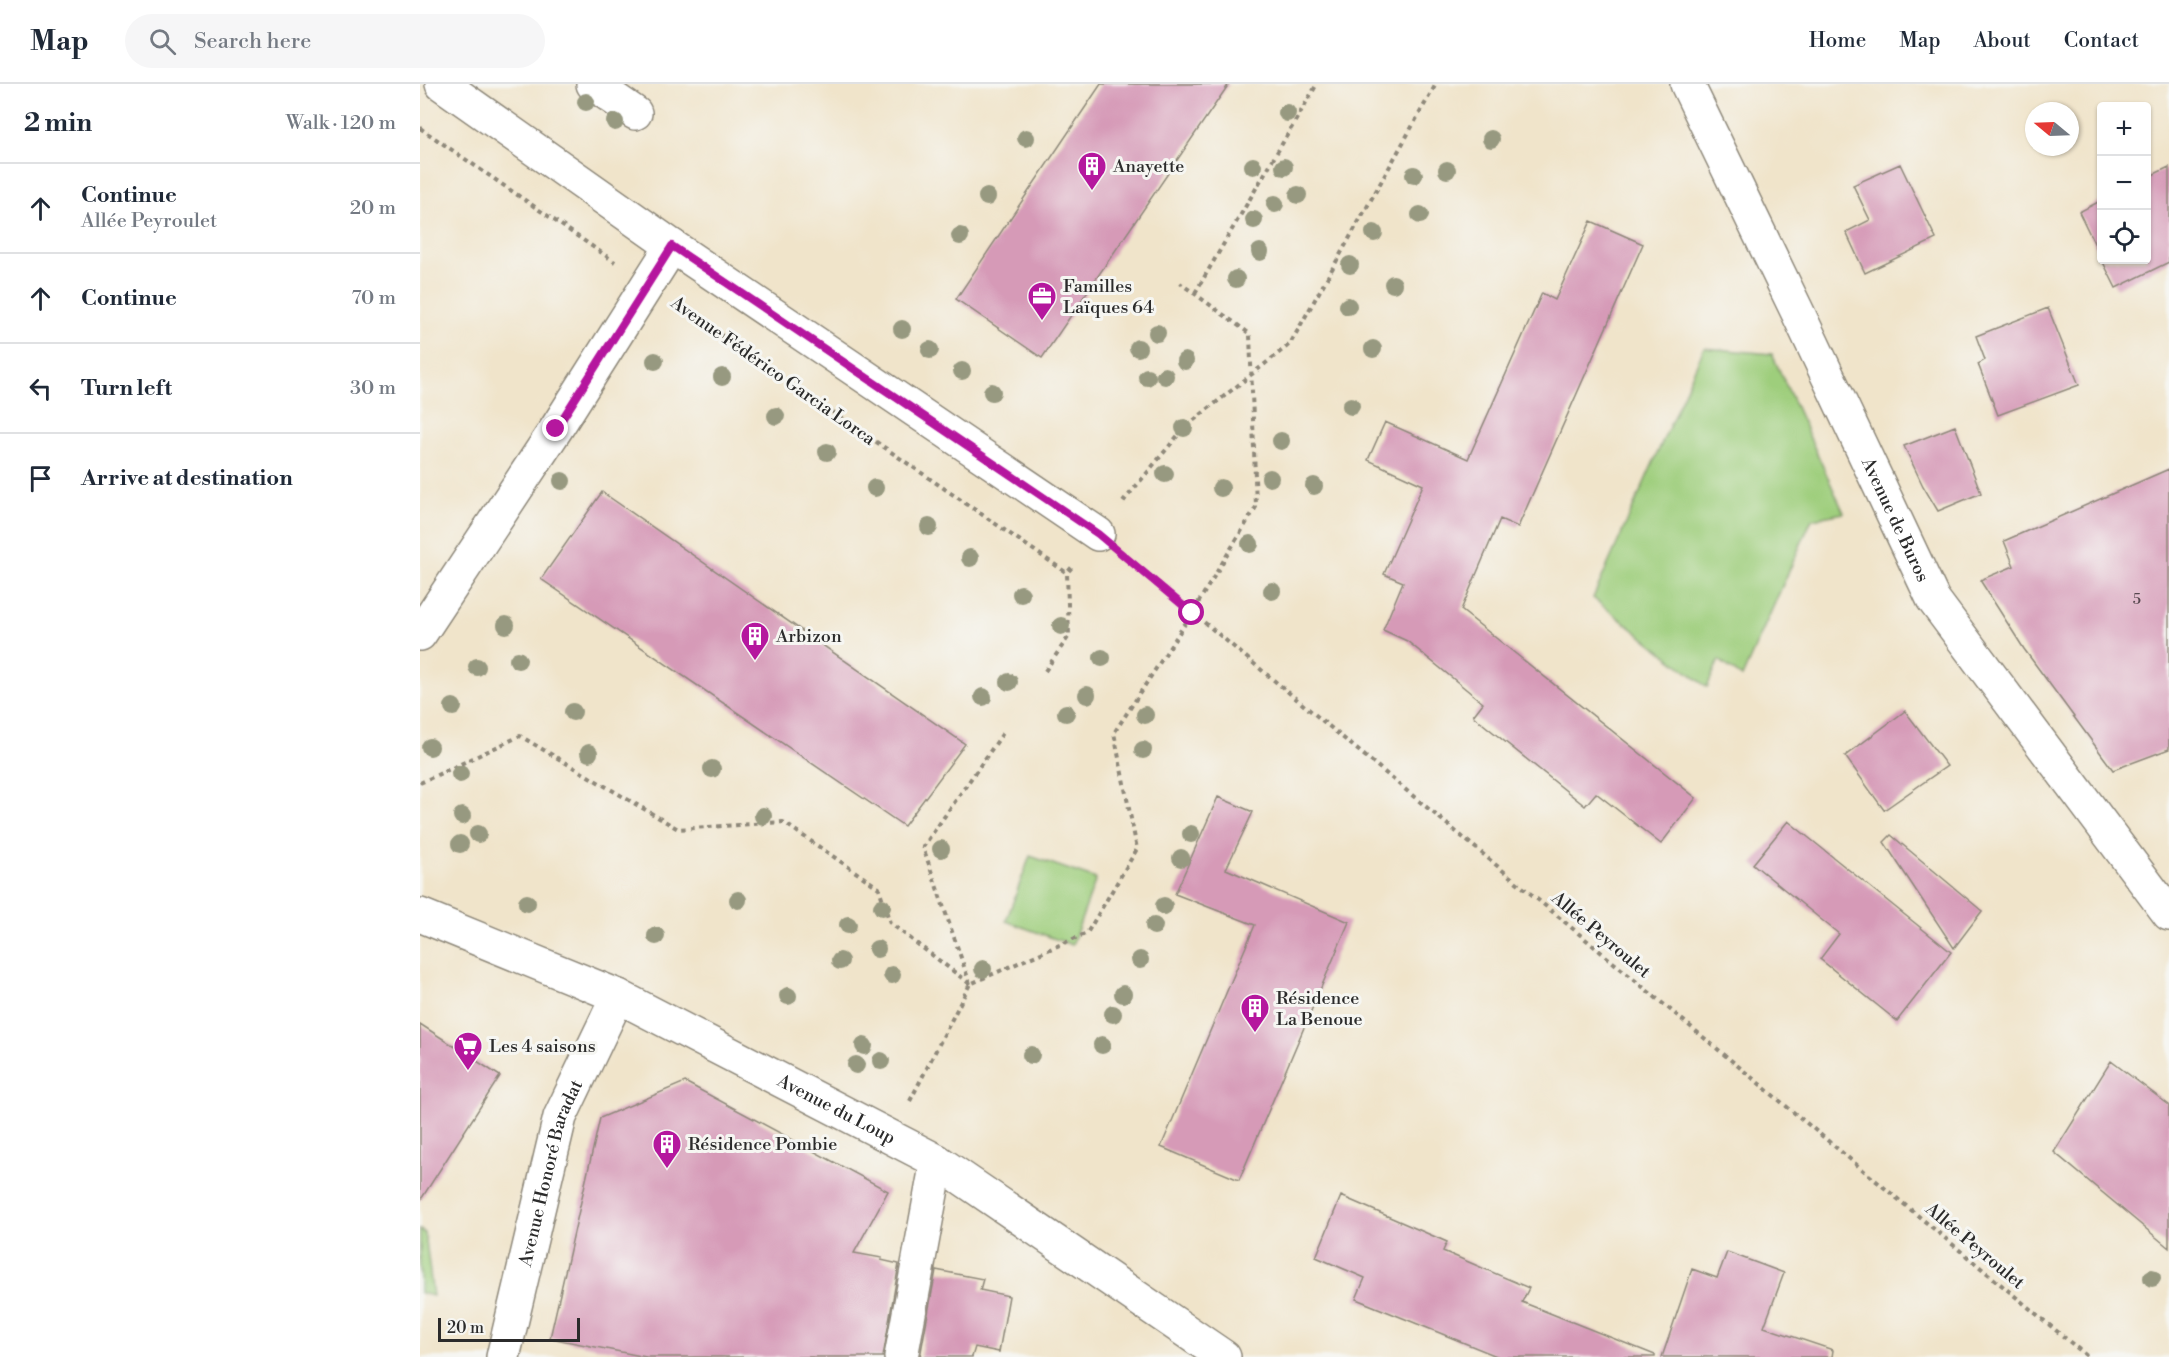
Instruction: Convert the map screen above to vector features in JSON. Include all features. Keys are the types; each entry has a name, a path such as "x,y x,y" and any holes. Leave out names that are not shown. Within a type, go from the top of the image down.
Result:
{"street":[{"path":"442,84 672,246 1098,534"},
{"path":"593,84 635,113"},
{"name":"Avenue de Buros","path":"1687,84 1933,599 2169,914"},
{"path":"420,634 672,246"},
{"name":"Avenue du Loup","path":"420,915 618,996 937,1161 1224,1357"},
{"name":"Avenue Honoré Baradat","path":"503,1357 560,1117 618,996"},
{"path":"901,1357 937,1161"}],"path":[{"path":"1195,293 1317,84"},
{"path":"1098,534 1184,428 1290,344 1436,84"},
{"name":"Avenue Fédérico Garcia Lorca","path":"420,128 1066,573 1069,636 1046,671"},
{"path":"891,1138 970,984 1087,933 1137,849 1114,733 1192,613 1256,507 1250,334 1180,284"},
{"name":"Allée Peyroulet","path":"1098,534 2088,1357"},
{"path":"970,984 923,847 1003,734"},
{"path":"420,783 520,736 678,830 783,822 879,888 890,923 970,984"}],"green space":[{"path":"1704,348 1772,354 1844,513 1812,519 1742,677 1719,660 1707,687 1593,598"},
{"path":"1030,856 1096,879 1072,945 1006,921"},
{"path":"420,1230 425,1233 433,1296 420,1293"}],"building":[{"name":"Anayette","path":"1101,84 1229,84 1042,358 956,299"},
{"path":"1900,164 1936,239 1865,273 1846,232 1870,220 1853,185"},
{"path":"2169,167 2169,262 2116,288 2104,264 2151,264 2151,176"},
{"path":"2097,203 2097,249 2079,212"},
{"path":"1591,221 1643,244 1518,527 1500,519 1461,610 1696,798 1661,844 1596,793 1585,806 1473,716 1483,703 1407,641 1383,630 1403,582 1384,574 1423,485 1368,460 1385,422 1468,459 1542,293 1555,300"},
{"path":"2048,308 2079,385 1998,415 1978,364 1985,360 1976,336"},
{"path":"1955,426 1981,493 1938,511 1904,446"},
{"path":"2169,469 2169,749 2113,770 2024,649 1980,580 2014,566 2004,541"},
{"name":"Arbizon","path":"602,492 965,744 904,826 541,579"},
{"path":"1905,711 1947,766 1884,810 1845,756"},
{"name":"Résidence La Benoue","path":"1218,797 1253,812 1226,869 1349,922 1239,1180 1161,1147 1255,925 1175,894"},
{"path":"1788,821 1951,952 1897,1021 1820,959 1839,934 1753,864"},
{"path":"1891,835 1982,911 1954,948 1884,842"},
{"path":"420,1024 500,1076 420,1201"},
{"path":"2111,1061 2169,1105 2169,1248 2054,1152"},
{"path":"685,1082 888,1191 854,1253 899,1264 883,1357 646,1357 550,1338 600,1118"},
{"path":"1341,1196 1447,1242 1443,1251 1529,1288 1522,1302 1655,1355 1655,1357 1499,1357 1356,1299 1365,1278 1316,1257"},
{"path":"1727,1252 1784,1273 1764,1327 1833,1350 1832,1357 1662,1357 1692,1269 1717,1278"},
{"path":"936,1270 983,1279 980,1290 1009,1296 999,1352 975,1347 972,1357 920,1357"}],"place":[{"name":"Anayette","path":"1092,192"},
{"name":"Familles Laïques 64","path":"1042,322"},
{"name":"Arbizon","path":"755,662"},
{"name":"Résidence La Benoue","path":"1255,1034"},
{"name":"Les 4 saisons","path":"468,1072"},
{"name":"Résidence Pombie","path":"667,1170"}],"route":[{"path":"556,429 672,246 1098,534 1192,613"}]}
